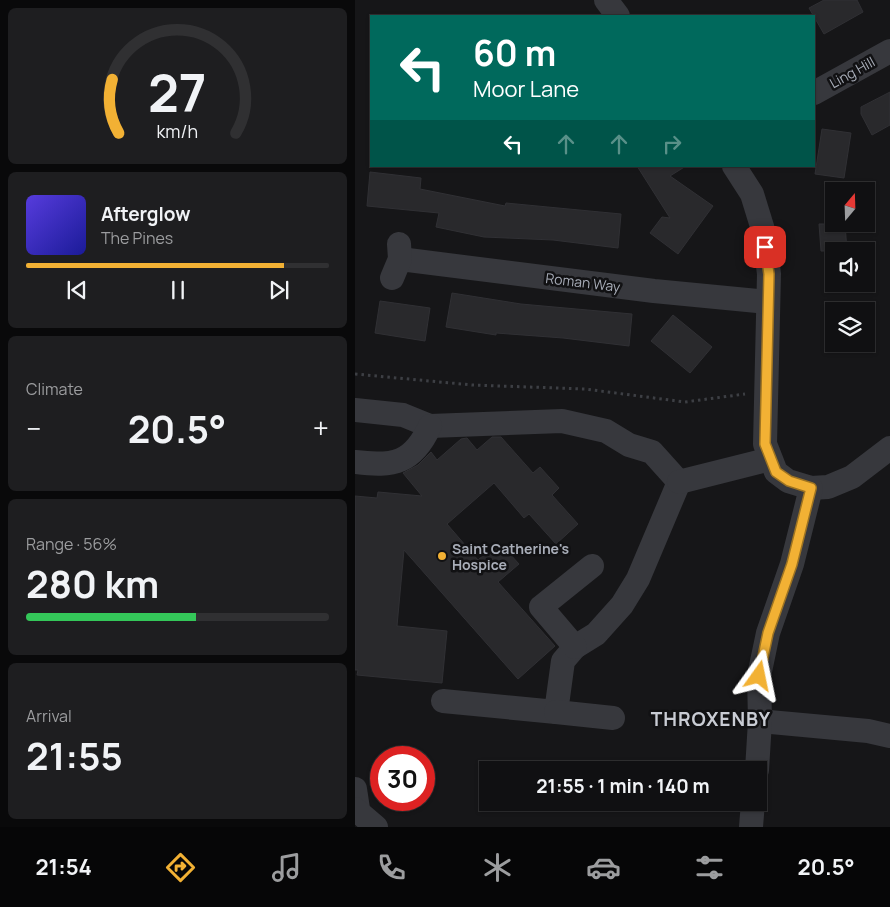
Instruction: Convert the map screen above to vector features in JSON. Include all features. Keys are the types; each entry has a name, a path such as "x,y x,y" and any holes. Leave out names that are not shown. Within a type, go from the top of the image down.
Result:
{"street":[{"path":"606,0 617,15"},
{"name":"Ling Hill","path":"815,92 890,51"},
{"path":"735,167 752,194 764,233 769,274 765,444 776,472 789,481 811,488 828,486 852,477 890,448"},
{"name":"Roman Way","path":"397,261 767,302"},
{"path":"355,410 403,415 430,426 562,421 582,424 606,431 629,445 653,452 679,482"},
{"path":"355,462 386,464 405,459 416,450 430,426"},
{"path":"679,482 770,459"},
{"path":"556,712 560,669 563,661 575,647 595,634 622,605 638,579 679,482"},
{"path":"758,761 760,722 759,676 766,641 792,564 811,488"},
{"path":"575,647 541,607 592,566"},
{"path":"443,701 613,718"},
{"path":"760,722 859,730 890,736"},
{"path":"356,802 366,821 376,827"},
{"path":"751,827 752,811"}],"path":[{"path":"355,374 472,386 585,389 685,402 767,391"}],"building":[{"path":"824,0 857,0 863,12 824,34 815,15 809,8"},
{"path":"890,92 890,125 872,135 861,114 861,107"},
{"path":"822,129 851,133 844,178 815,174"},
{"path":"638,167 684,167 670,176 713,206 678,254 650,233 662,217 670,218"},
{"path":"370,172 421,178 420,189 505,206 506,203 621,214 618,248 553,240 484,237 436,227 439,213 367,206"},
{"path":"819,224 825,224 825,232 846,232 846,242 825,242 825,251 821,251"},
{"path":"452,293 521,304 632,314 629,346 563,338 496,333 496,335 446,327"},
{"path":"380,301 430,308 425,341 375,333"},
{"path":"673,315 712,347 690,373 651,341"},
{"name":"Saint Catherine's Hospice","path":"492,437 501,437 533,473 540,467 559,488 552,495 578,524 556,544 529,514 524,518 494,483 447,524 478,560 499,542 519,564 498,582 555,646 518,679 404,550 397,626 447,631 442,683 357,675 358,670 355,670 355,496 377,498 378,492 422,496 403,473 418,465 431,452 437,460 461,439 467,438 477,450"}],"place":[{"name":"Saint Catherine's Hospice","path":"442,556"}],"district":[{"name":"THROXENBY","path":"711,719"}],"route":[{"path":"759,676 768,633 792,564 811,488 789,481 776,472 765,444 769,274 765,247"}]}
